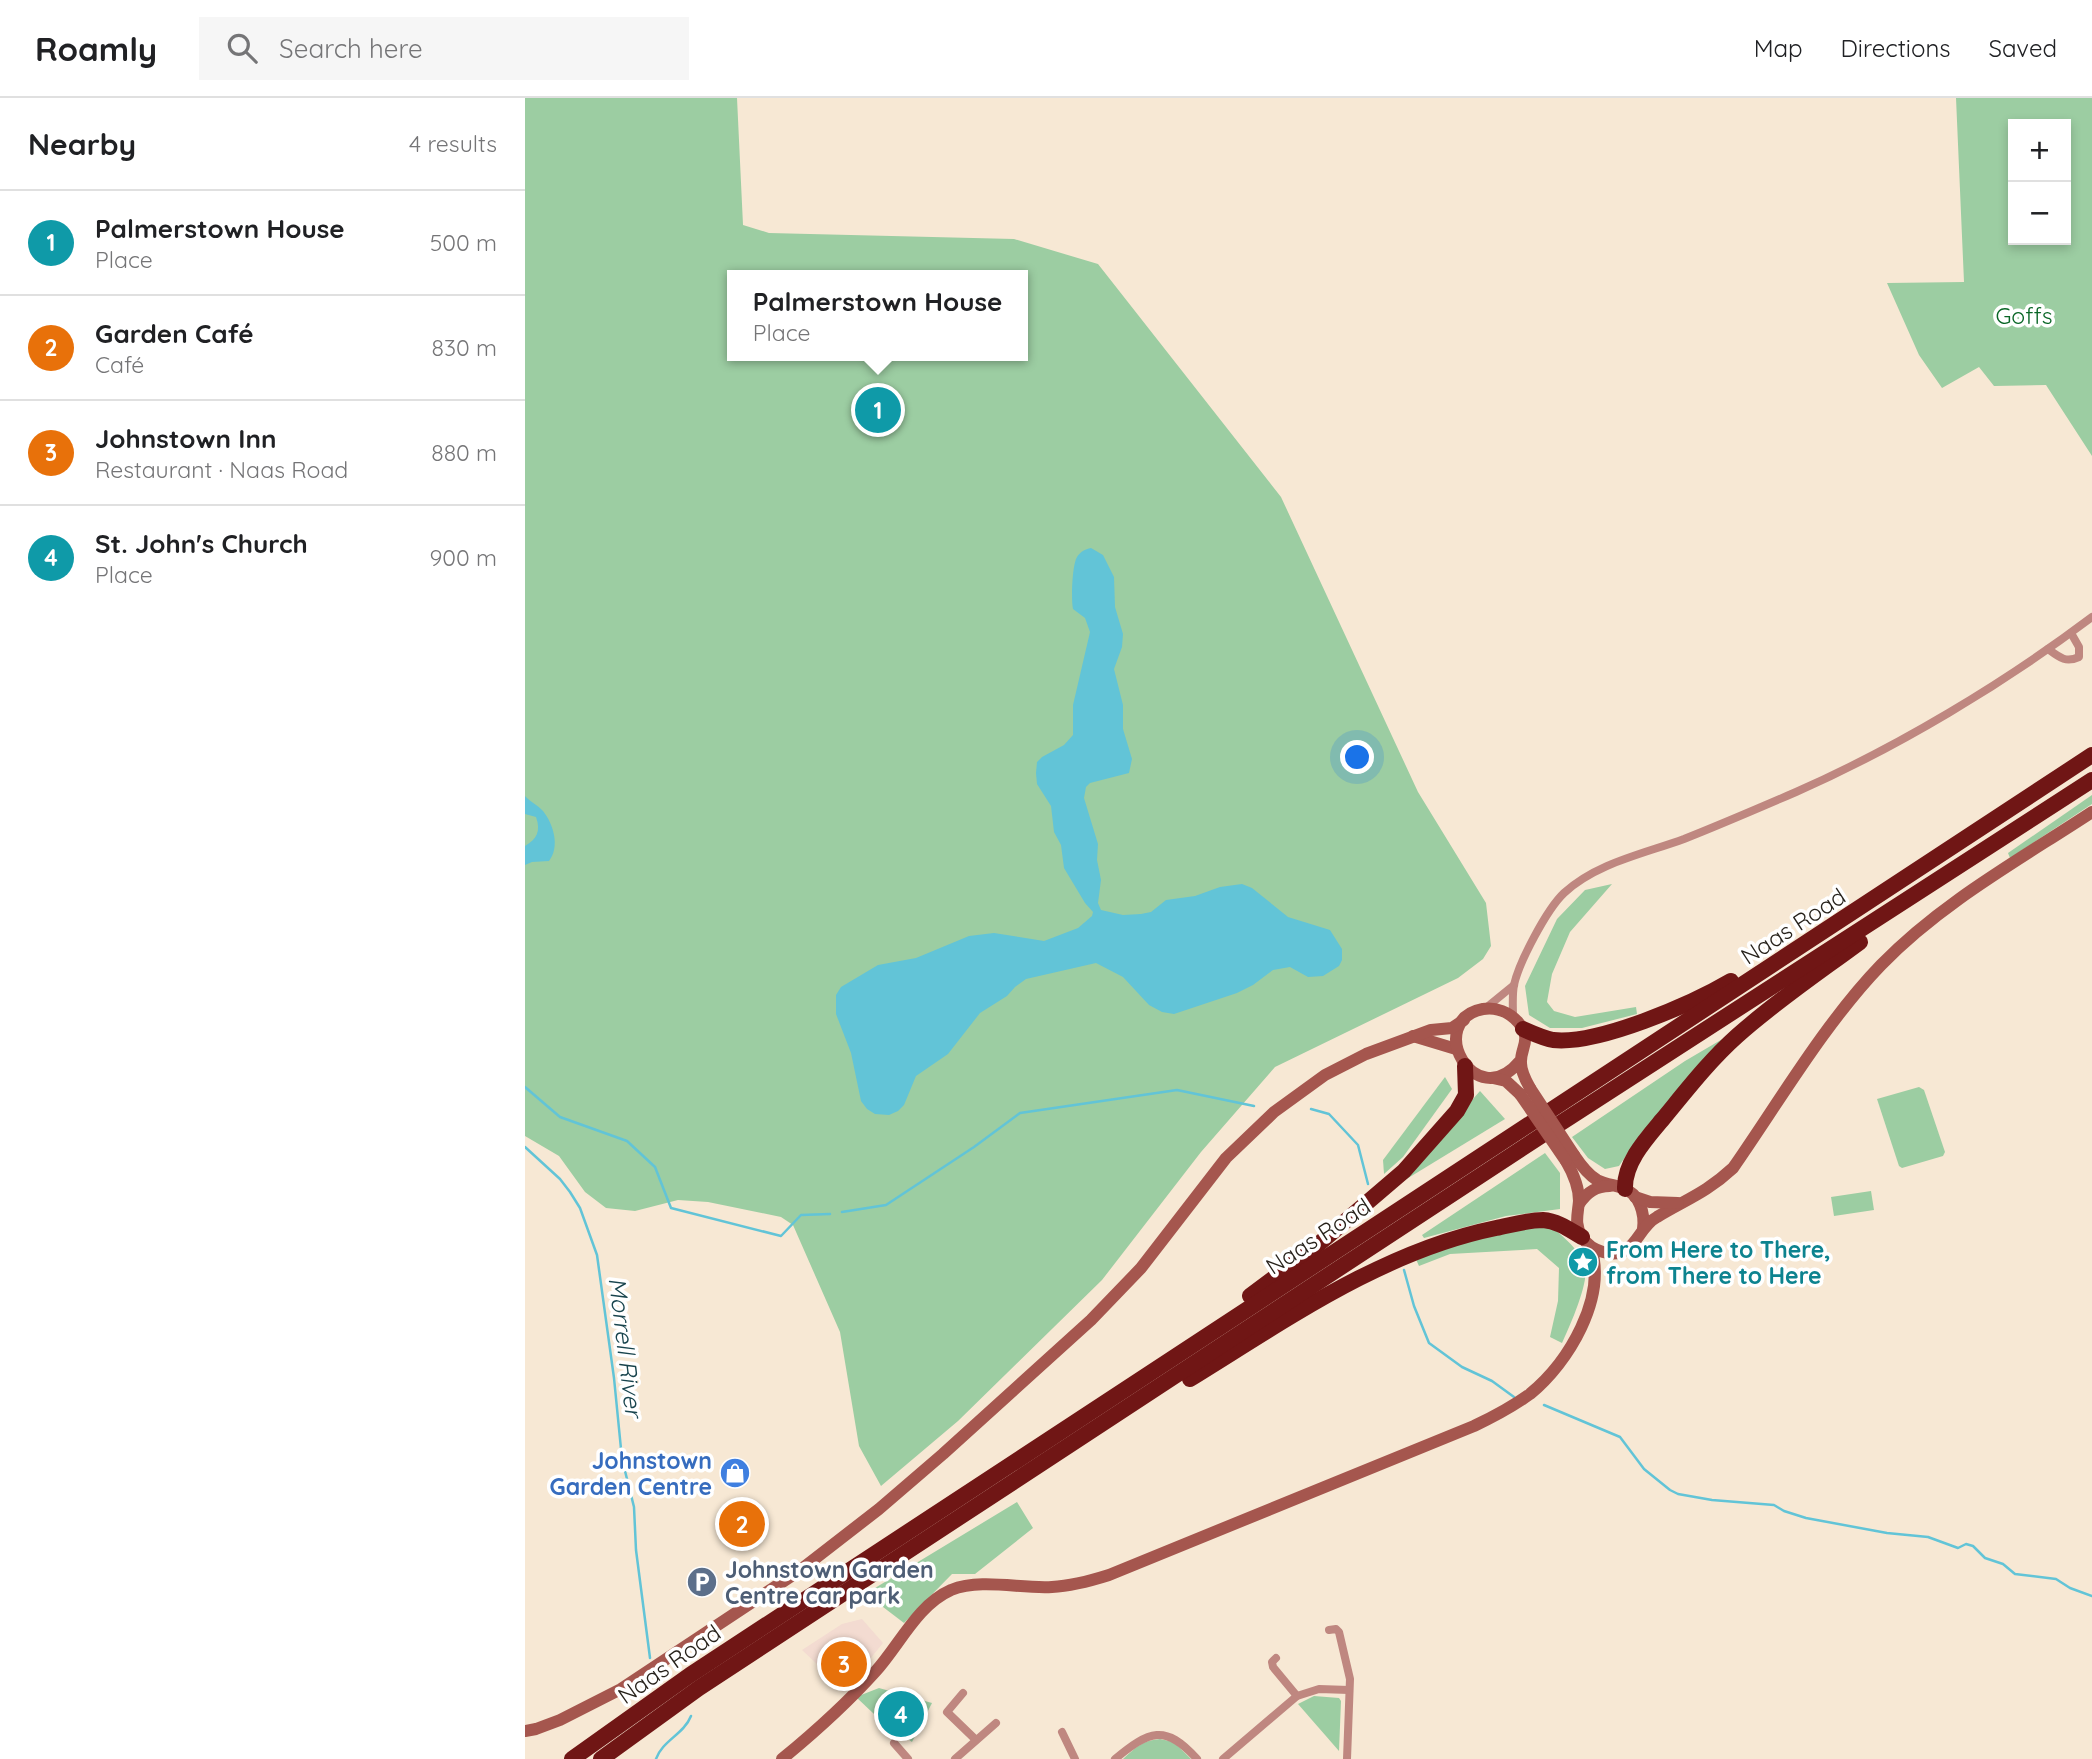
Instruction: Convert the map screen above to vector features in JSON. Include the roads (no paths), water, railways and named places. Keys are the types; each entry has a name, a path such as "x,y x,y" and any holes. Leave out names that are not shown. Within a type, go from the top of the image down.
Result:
{"highway":[{"name":"Naas Road","path":"601,1759 699,1688 1028,1463 2092,755"},
{"name":"Naas Road","path":"572,1759 701,1667 1028,1463 2092,780"},
{"path":"1623,1190 1625,1175 1648,1137 1693,1081 1737,1036 1769,1009 1898,914 2077,790"},
{"path":"1518,1023 1554,1040 1571,1039 1627,1026 1668,1012 1767,961 1821,925 1934,860"},
{"path":"1028,1463 1371,1202 1404,1171 1457,1111 1466,1095 1465,1066"},
{"path":"1028,1463 1087,1441 1334,1293 1401,1258 1480,1231 1543,1220 1555,1223 1587,1242"}],"street":[{"path":"525,1737 531,1730 590,1706 663,1663 799,1571 879,1509 1091,1320 1142,1268 1226,1157 1274,1112 1325,1075 1366,1054 1431,1030 1452,1028 1485,1009 1514,985 1545,917 1563,894 1583,878 1799,791 1910,734 1994,685 2092,617"},
{"path":"2048,649 2061,659 2071,661 2079,657 2079,647 2071,633"},
{"path":"1587,1242 1608,1254 1618,1253 1634,1245 1653,1219 1714,1185 1733,1168 1844,1008 1883,963 1920,928 1953,903 2092,812"},
{"path":"1514,985 1518,1023 1525,1045 1520,1061 1525,1091 1570,1158 1596,1180 1650,1202 1682,1203"},
{"path":"1485,1009 1500,1010 1518,1023"},
{"path":"1464,1020 1457,1033 1456,1049 1465,1066 1478,1075 1506,1081 1525,1091"},
{"path":"1413,1036 1456,1049"},
{"path":"1492,1077 1509,1072 1520,1061"},
{"path":"1570,1158 1579,1204"},
{"path":"1595,1280 1587,1242 1576,1218 1583,1197 1595,1188 1623,1190 1643,1212 1643,1230"},
{"path":"782,1759 820,1727 876,1671 929,1605 952,1590 973,1585 1051,1587 1081,1583 1109,1575 1474,1426 1513,1406 1543,1382 1566,1353 1584,1319 1595,1280 1618,1253"},
{"path":"1329,1630 1336,1629 1339,1632 1347,1661 1347,1759"},
{"path":"1276,1658 1272,1662 1273,1667 1297,1696"},
{"path":"1223,1759 1297,1696 1318,1689 1349,1690"},
{"path":"963,1693 947,1712 976,1740"},
{"path":"955,1759 996,1723"},
{"path":"1062,1732 1075,1759"},
{"path":"1115,1759 1139,1739 1157,1735 1171,1737 1182,1743 1197,1759"},
{"path":"894,1743 908,1759"}],"water":[{"path":"1091,548 1103,555 1114,577 1115,607 1123,634 1122,647 1114,669 1123,705 1123,729 1132,759 1129,773 1090,783 1086,787 1084,798 1098,844 1097,860 1101,880 1098,903 1101,910 1123,915 1141,914 1151,912 1166,900 1242,884 1252,888 1288,917 1330,930 1342,949 1342,960 1339,966 1323,976 1308,977 1290,967 1273,970 1237,993 1174,1014 1162,1012 1149,1005 1123,977 1096,963 1026,979 1007,996 980,1013 948,1054 916,1076 904,1105 898,1111 889,1115 875,1114 861,1101 851,1053 836,1014 836,995 841,987 878,965 916,958 969,936 994,933 1044,941 1078,928 1092,916 1093,912 1064,868 1061,845 1054,832 1051,806 1037,784 1036,773 1037,762 1064,745 1073,735 1073,705 1090,632 1085,618 1073,609 1073,575 1077,557"},
{"path":"525,796 543,811 553,829 555,843 549,861 525,865 525,846 535,837 538,826 536,817 525,814"}],"waterway":[{"path":"525,1087 560,1117 627,1141 655,1167 671,1208 781,1236 801,1215 830,1214"},
{"path":"842,1212 886,1205 1020,1113 1177,1090 1254,1106"},
{"name":"Morrell River","path":"1311,1109 1329,1114 1358,1145 1368,1184"},
{"name":"Morrell River","path":"525,1147 560,1179 570,1192 580,1208 597,1255 622,1459 634,1507 636,1550 650,1658"},
{"path":"1404,1270 1414,1306 1429,1343 1462,1367 1492,1381 1514,1397"},
{"path":"1544,1405 1620,1437 1644,1469 1678,1494 1774,1505 1806,1518 1887,1533 1928,1537 1958,1548 1966,1544 1973,1546 1985,1558 2003,1564 2015,1574 2056,1579 2070,1588 2092,1596"},
{"path":"656,1759 663,1747 683,1728 691,1716"}],"place":[{"name":"Palmerstown House","path":"878,410"},
{"name":"From Here to There, from There to Here","path":"1583,1262"},
{"name":"Johnstown Garden Centre","path":"735,1473"},
{"name":"Garden Café","path":"742,1524"},
{"name":"Johnstown Garden Centre car park","path":"702,1582"},
{"name":"Johnstown Inn","path":"844,1664"},
{"name":"St. John's Church","path":"901,1714"}],"park label":[{"name":"Goffs","path":"2024,315"}]}
